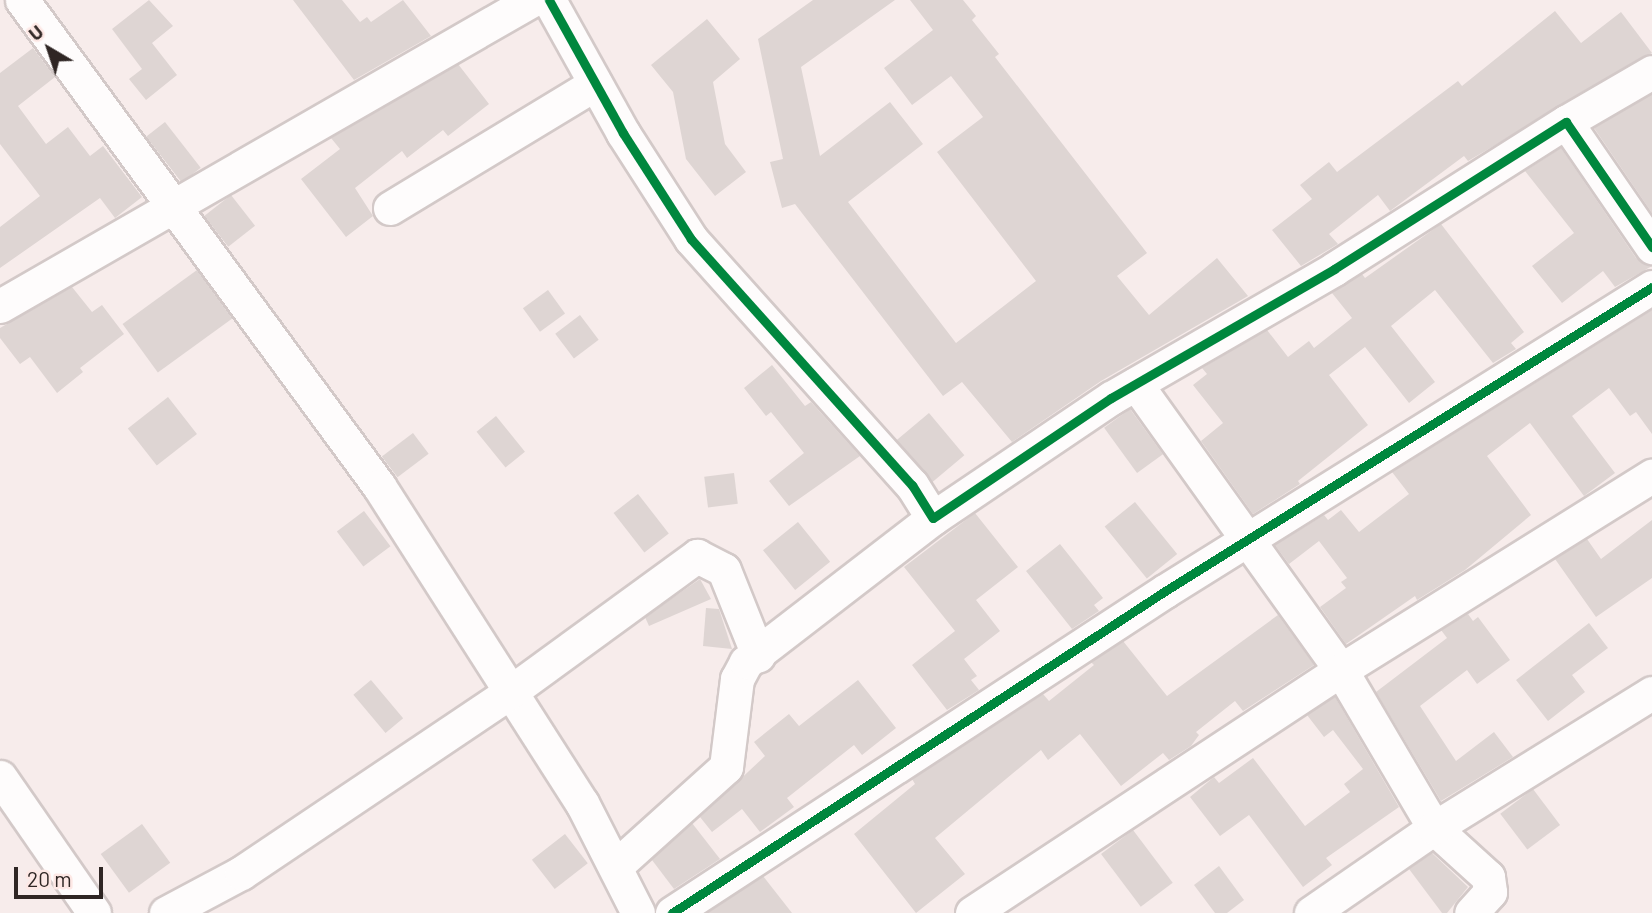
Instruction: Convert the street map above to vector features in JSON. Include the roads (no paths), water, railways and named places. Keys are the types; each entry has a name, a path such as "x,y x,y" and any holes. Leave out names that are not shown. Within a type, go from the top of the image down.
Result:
{"street":[{"path":"22,0 379,486 582,803 638,913"},
{"path":"0,306 176,209 532,0"},
{"path":"549,0 595,84 691,239 912,485 933,517"},
{"path":"616,866 726,767 737,678 746,662 933,517 1136,384 1334,270 1566,122 1652,72"},
{"path":"390,208 595,84"},
{"path":"1566,122 1652,247"},
{"path":"672,913 1247,540 1652,287"},
{"path":"1136,384 1341,670 1434,828 1489,877 1490,892 1471,913"},
{"path":"972,913 1341,670 1652,475"},
{"path":"166,913 241,873 509,692 697,556 724,570 758,655"},
{"path":"1311,913 1434,828 1652,693"},
{"path":"0,776 94,913"}]}
